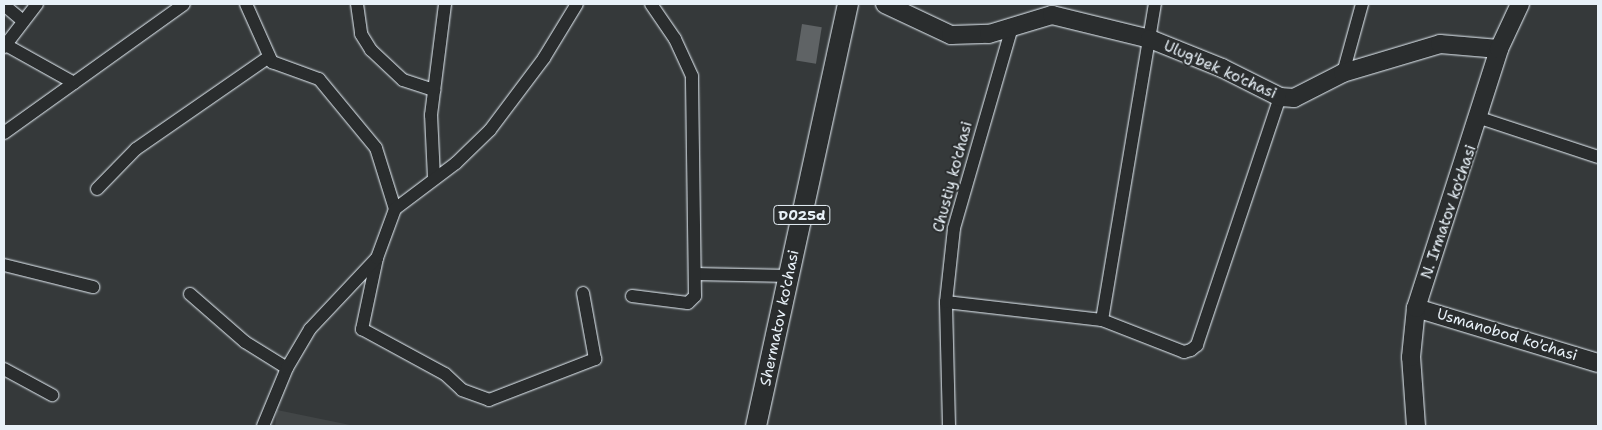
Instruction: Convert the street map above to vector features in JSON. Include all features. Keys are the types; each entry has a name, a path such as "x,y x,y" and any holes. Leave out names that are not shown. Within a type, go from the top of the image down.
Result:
{"main road":[{"name":"Shermatov ko'chasi","path":"756,426 848,4"}],"street":[{"path":"37,4 5,46 74,83"},
{"path":"4,133 184,4"},
{"path":"246,4 269,57 280,69 304,71 319,79 336,96 376,148 395,209"},
{"path":"357,4 361,34 371,50 403,80 434,90"},
{"path":"434,178 430,159 434,90 445,4"},
{"path":"577,4 544,58 490,130 395,209 378,258 362,329 445,374 462,390 489,400 594,359 583,293"},
{"path":"632,296 690,303 695,296 692,76 675,39 651,4"},
{"name":"Ulug'bek ko'chasi","path":"885,4 951,35 1011,30 1032,18 1052,15 1150,39 1222,68 1280,97 1294,98 1343,73 1440,44 1500,49"},
{"path":"1102,320 1155,4"},
{"path":"1343,73 1362,4"},
{"name":"N. Irmatov ko'chasi","path":"1416,426 1411,357 1416,308 1480,118 1500,49 1520,4"},
{"path":"4,5 23,21"},
{"name":"Chustiy ko'chasi","path":"949,426 946,302 954,228 1011,30"},
{"path":"97,189 136,149 269,57"},
{"path":"946,302 1102,320 1184,352 1197,345 1280,97"},
{"path":"1480,118 1598,157"},
{"path":"263,426 287,368 325,309 378,258"},
{"path":"4,265 93,287"},
{"path":"695,274 789,276"},
{"path":"190,294 245,342 287,368"},
{"name":"Usmanobod ko'chasi","path":"1416,308 1598,362"},
{"path":"4,369 52,395"}],"shaded area":[{"path":"277,410 355,426 275,426"}],"building":[{"path":"802,24 822,27 816,64 796,61"}]}
